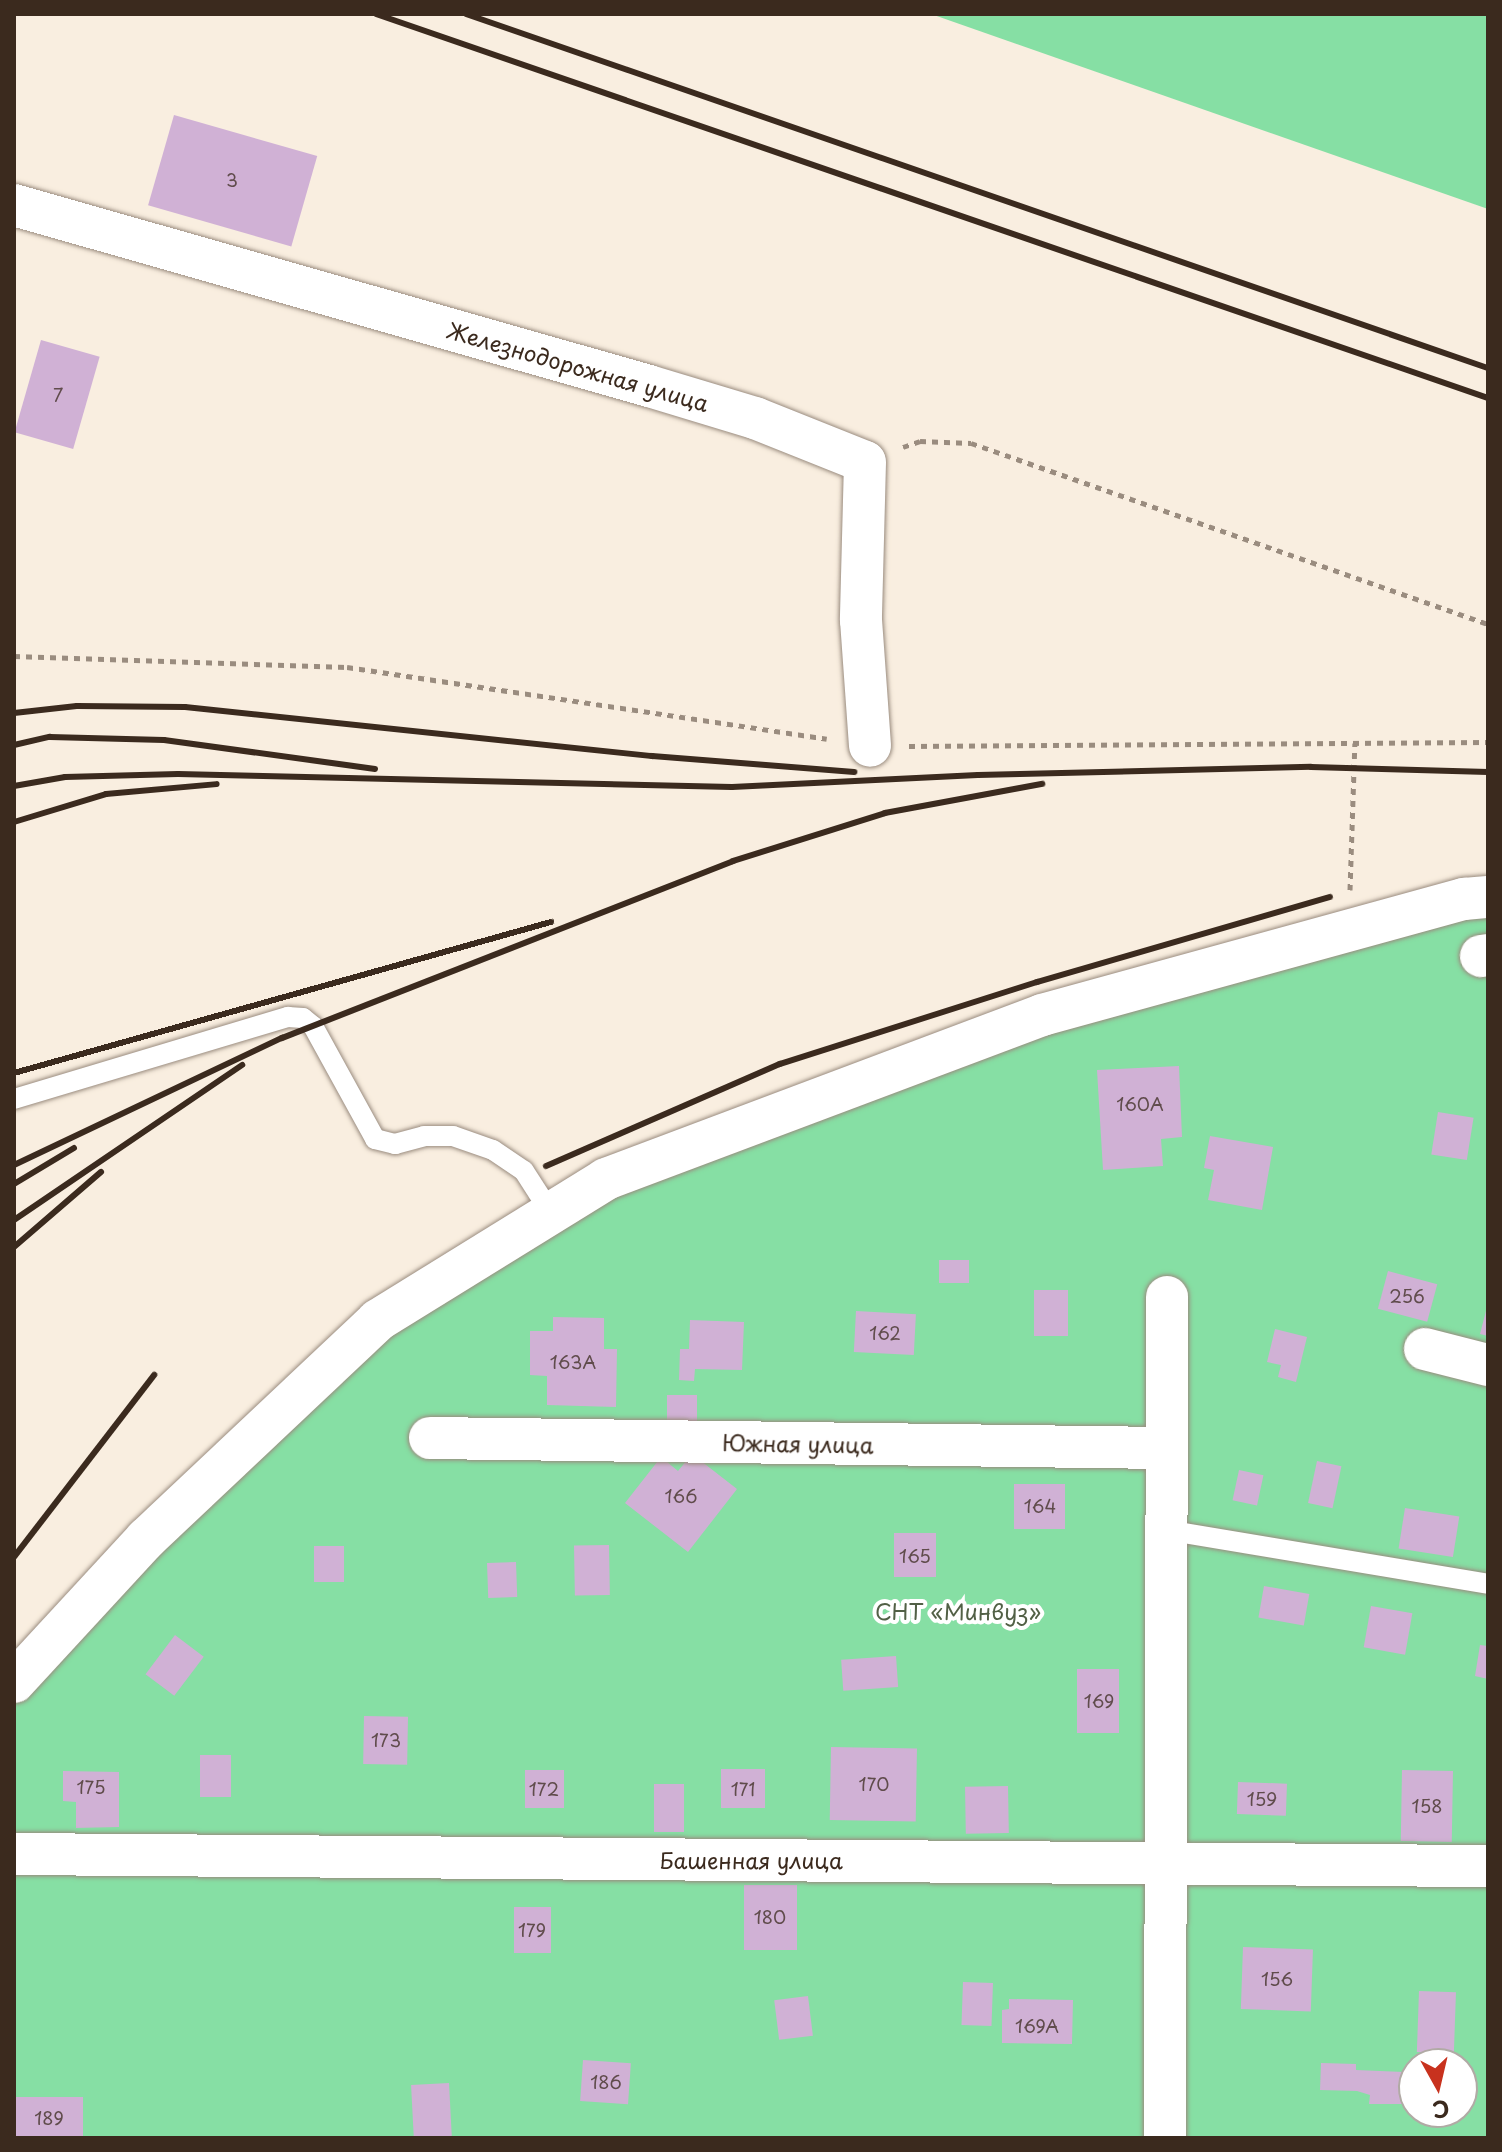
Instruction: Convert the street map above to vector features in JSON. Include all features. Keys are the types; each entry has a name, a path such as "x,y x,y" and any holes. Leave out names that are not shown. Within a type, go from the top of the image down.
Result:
{"street":[{"name":"Железнодорожная улица","path":"14,205 755,418 865,462"},
{"path":"865,462 861,620 870,746"},
{"path":"14,1682 146,1539 378,1320 606,1179 1042,1015 1464,899 1488,897"},
{"path":"1165,2138 1167,1297"},
{"path":"1425,1349 1488,1365"},
{"name":"Южная улица","path":"430,1438 1167,1448"},
{"name":"Башенная улица","path":"14,1854 1488,1866"}],"lane":[{"path":"14,1099 288,1017 303,1018 313,1026 375,1139 395,1144 424,1136 453,1136 493,1150 524,1171 551,1213"},
{"path":"1166,1530 1488,1584"}],"path":[{"path":"865,462 920,441 971,443 1488,624"},
{"path":"14,656 347,667 870,746 1488,742"},
{"path":"1348,931 1355,743"}],"green space":[{"path":"931,14 1488,14 1488,209"},
{"name":"СНТ «Минвуз»","path":"1488,897 1488,2138 14,2138 14,1682 378,1320 606,1179 1042,1015"}],"building":[{"path":"174,115 317,156 291,246 148,205"},
{"path":"41,340 100,357 73,449 15,432"},
{"path":"1179,1066 1182,1137 1161,1139 1163,1166 1103,1170 1097,1070"},
{"path":"1438,1112 1474,1118 1467,1160 1431,1154"},
{"path":"1210,1136 1273,1147 1262,1210 1208,1200 1214,1170 1204,1168"},
{"path":"939,1260 969,1260 969,1283 939,1283"},
{"path":"1388,1271 1437,1284 1427,1322 1378,1309"},
{"path":"1034,1290 1068,1290 1068,1336 1034,1336"},
{"path":"1488,1307 1488,1336 1480,1334"},
{"path":"856,1311 916,1314 914,1355 854,1352"},
{"path":"553,1317 604,1318 604,1349 617,1349 616,1407 547,1405 547,1376 530,1375 530,1331 553,1331"},
{"path":"690,1320 744,1322 742,1370 695,1369 694,1381 679,1380 680,1349 689,1349"},
{"path":"1275,1329 1307,1337 1296,1382 1278,1377 1281,1365 1267,1362"},
{"path":"667,1395 697,1395 697,1431 667,1431"},
{"path":"692,1454 737,1489 688,1552 625,1503 661,1457 678,1471"},
{"path":"1317,1461 1341,1466 1333,1508 1308,1503"},
{"path":"1239,1470 1263,1475 1257,1506 1233,1500"},
{"path":"1014,1484 1065,1484 1065,1529 1014,1529"},
{"path":"1405,1508 1459,1517 1453,1557 1399,1548"},
{"path":"894,1533 936,1533 936,1577 894,1577"},
{"path":"609,1545 610,1595 575,1596 574,1546"},
{"path":"314,1546 344,1546 344,1582 314,1582"},
{"path":"516,1562 517,1597 488,1598 487,1563"},
{"path":"1264,1586 1309,1594 1304,1626 1258,1618"},
{"path":"1371,1606 1412,1613 1405,1655 1364,1647"},
{"path":"175,1635 204,1657 174,1696 146,1674"},
{"path":"1480,1645 1488,1646 1488,1679 1475,1676"},
{"path":"896,1656 898,1687 843,1691 841,1660"},
{"path":"1077,1669 1119,1669 1119,1733 1077,1733"},
{"path":"364,1716 408,1717 407,1765 363,1764"},
{"path":"831,1747 917,1749 916,1821 830,1820"},
{"path":"200,1755 231,1755 231,1797 200,1797"},
{"path":"721,1769 765,1769 765,1808 721,1808"},
{"path":"525,1770 564,1770 564,1808 525,1808"},
{"path":"1402,1770 1453,1771 1452,1842 1401,1841"},
{"path":"63,1771 119,1772 119,1827 76,1828 76,1802 63,1801"},
{"path":"1238,1782 1287,1784 1286,1816 1237,1814"},
{"path":"654,1784 684,1784 684,1832 654,1832"},
{"path":"1008,1786 1009,1833 966,1834 965,1787"},
{"path":"744,1885 797,1885 797,1950 744,1950"},
{"path":"514,1907 551,1907 551,1953 514,1953"},
{"path":"1243,1947 1313,1949 1311,2011 1241,2009"},
{"path":"963,1982 993,1983 991,2026 961,2025"},
{"path":"1419,1991 1456,1992 1454,2048 1417,2048"},
{"path":"808,1996 813,2036 779,2040 774,2000"},
{"path":"1009,1999 1073,2000 1072,2044 1002,2043 1002,2010 1009,2009"},
{"path":"583,2060 631,2063 628,2104 580,2101"},
{"path":"1321,2063 1356,2064 1356,2070 1398,2072 1398,2104 1369,2104 1370,2095 1357,2091 1320,2090"},
{"path":"449,2083 452,2138 414,2138 411,2085"},
{"path":"14,2097 83,2097 83,2138 14,2138"}],"railway":[{"path":"376,14 1488,398"},
{"path":"466,14 1488,368"},
{"path":"14,713 77,706 185,707 652,756 854,772"},
{"path":"14,745 50,737 164,740 375,769"},
{"path":"14,786 65,777 178,774 732,787 978,775 1311,767 1488,772"},
{"path":"14,822 106,794 217,784"},
{"path":"14,1165 282,1038 733,861 885,813 1042,784"},
{"path":"546,1166 780,1064 1037,982 1330,897"},
{"path":"14,1073 551,922"},
{"path":"14,1220 242,1065"},
{"path":"14,1184 74,1148"},
{"path":"14,1247 101,1172"},
{"path":"14,1557 154,1375"}]}
